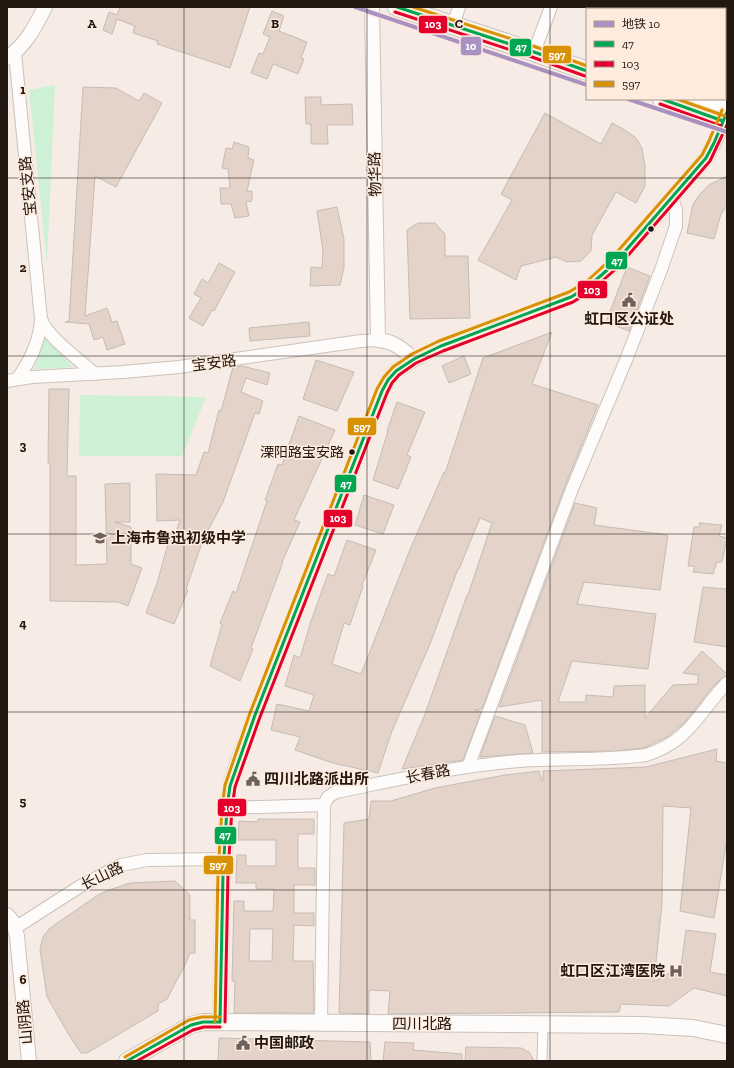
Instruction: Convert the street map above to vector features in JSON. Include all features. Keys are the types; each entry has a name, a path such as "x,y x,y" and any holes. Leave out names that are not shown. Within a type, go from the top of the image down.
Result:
{"main road":[{"path":"397,7 456,16"},
{"path":"434,7 586,71"},
{"path":"535,48 586,61"},
{"path":"666,100 726,116"},
{"path":"700,100 726,116"},
{"name":"四川北路","path":"126,1061 191,1024 203,1022 669,1026 693,1028 727,1034"}],"street":[{"path":"11,55 34,29 45,7"},
{"name":"物华路","path":"372,7 378,340"},
{"path":"535,48 551,7"},
{"name":"宝安支路","path":"11,55 41,319 50,335 95,374"},
{"path":"220,1022 224,859 230,786 255,715 382,391 388,380 396,371 414,359 441,346 581,292 601,277 706,158 726,116"},
{"path":"468,767 572,489 626,360 661,270 676,222 676,210 671,198"},
{"name":"宝安支路","path":"12,380 27,363 38,336 41,319"},
{"name":"宝安路","path":"12,380 179,367 351,342 378,340 386,340 394,344 414,359"},
{"name":"长春路","path":"324,805 328,797 336,792 468,767 525,761 646,755 665,748 683,736 727,683"},
{"path":"227,808 324,805 321,1023"},
{"name":"长山路","path":"16,928 79,887 121,865 147,860 224,859"},
{"name":"山阴路","path":"7,915 16,928 29,1061"},
{"path":"542,1061 543,1025"}],"green space":[{"path":"55,85 47,264 29,90"},
{"path":"45,338 73,367 34,369"},
{"path":"80,395 206,397 182,456 79,456"}],"building":[{"path":"120,7 250,7 230,68 157,44 158,41 133,33 135,26 117,19 112,34 103,30 109,12 117,15"},
{"path":"272,11 284,16 279,31 307,42 301,58 304,59 298,74 273,64 267,79 251,73 259,53 263,54 270,37 263,34"},
{"path":"83,87 116,88 139,101 144,93 162,103 116,187 95,176 85,316 107,308 112,322 117,321 125,344 107,350 103,337 94,340 89,324 65,322 69,321"},
{"path":"305,97 321,97 321,105 352,104 353,125 327,125 328,144 311,144 311,124 306,124"},
{"path":"545,113 601,144 612,123 636,138 642,148 645,166 645,186 636,203 616,192 592,235 591,251 581,261 567,262 556,257 521,266 516,280 478,260 512,200 501,194"},
{"path":"234,142 249,147 248,158 254,160 247,191 252,191 252,201 246,202 249,216 235,218 231,204 221,204 220,188 230,188 228,169 222,168 226,148 232,149"},
{"path":"727,176 727,206 721,214 714,239 687,233 693,204 700,194 709,185"},
{"path":"337,207 344,239 344,267 340,285 310,286 311,267 322,268 323,251 317,211"},
{"path":"418,223 435,223 445,234 445,256 468,256 470,318 410,319 407,230"},
{"path":"219,263 235,272 214,311 212,310 203,326 189,318 201,298 194,294 202,279 208,283"},
{"name":"虹口区公证处","path":"627,267 650,276 629,331 606,322"},
{"path":"309,322 310,336 250,341 249,328"},
{"path":"552,332 532,384 598,405 565,486 482,709 475,710 481,712 463,760 402,769 425,714 492,523 480,518 458,569 430,644 392,731 378,773 333,763 295,750 300,737 271,730 277,704 309,711 314,695 285,686 294,655 300,658 311,621 328,574 334,576 347,540 376,550 362,585 363,586 350,625 344,623 332,664 361,674 411,547 444,472 445,473 483,358"},
{"path":"464,356 471,374 449,383 442,366"},
{"path":"316,360 354,372 337,411 303,399"},
{"path":"242,366 270,373 267,385 246,378 241,392 263,401 259,414 255,413 223,502 203,540 186,589 188,590 174,624 146,613 158,580 169,540 173,541 180,520 157,521 156,474 196,475 204,452 208,453 219,410 221,411 233,367"},
{"path":"49,389 69,389 67,476 76,476 76,565 107,564 105,484 130,483 130,522 115,522 131,527 131,564 142,568 128,606 118,602 50,601 50,463 48,463"},
{"path":"397,402 425,412 407,455 411,457 398,489 373,480"},
{"path":"299,416 335,430 294,520 300,522 282,562 251,648 253,649 240,681 210,666 222,624 220,623 233,591 236,593 267,501 265,500 278,464 282,465"},
{"path":"364,495 394,505 383,534 355,525"},
{"path":"575,503 597,508 594,525 668,535 660,590 584,582 577,604 656,614 648,669 572,661 558,702 586,702 586,695 613,697 614,686 645,685 645,718 673,685 698,684 698,675 683,673 702,651 727,674 727,676 722,678 711,689 684,723 667,737 644,748 614,751 542,752 542,700 499,707"},
{"path":"699,523 722,525 719,536 727,538 722,562 717,562 713,574 693,572 695,566 688,566 694,527 700,527"},
{"path":"703,587 727,589 727,647 694,642"},
{"path":"495,716 525,725 533,753 480,757"},
{"path":"717,749 716,761 727,763 727,839 714,918 680,911 691,808 663,806 662,903 654,982 681,966 686,930 716,934 710,972 727,975 727,996 694,988 669,1006 621,1004 619,1012 388,1014 390,991 369,990 369,1014 339,1013 344,823 369,819 371,801 391,801 435,788 505,775 539,771 543,781 543,771 646,767"},
{"path":"258,819 314,819 314,834 298,834 298,868 315,868 315,885 294,885 294,913 314,913 314,926 294,925 293,961 313,961 314,1013 234,1013 235,981 232,981 234,901 244,901 244,911 273,911 274,889 256,889 256,883 236,883 237,855 246,855 246,866 276,866 276,840 238,840 239,821 258,822","holes":["250,929 273,929 272,961 249,961"]},
{"path":"175,881 190,895 190,920 195,920 195,953 190,953 167,999 158,1004 158,1011 87,1053 81,1053 47,997 40,949 43,937 49,929 60,921 98,895 109,890 130,883"},
{"path":"219,1038 370,1042 371,1061 218,1061"},
{"path":"385,1042 414,1043 413,1050 462,1054 462,1061 383,1061"},
{"path":"466,1047 521,1048 529,1052 534,1061 465,1061"}],"metro line":[{"name":"10","path":"355,7 586,85"},
{"name":"10","path":"631,100 727,132"}],"transit line":[{"name":"47","path":"397,7 586,71"},
{"name":"597","path":"413,7 536,47 586,66"},
{"name":"103","path":"395,12 585,76"},
{"name":"47","path":"665,100 723,121"},
{"name":"597","path":"680,100 725,116"},
{"name":"103","path":"660,104 721,126"},
{"name":"597","path":"215,1022 218,873 225,785 250,713 377,389 384,377 393,367 412,354 439,341 569,292 586,282 610,260 702,155 722,110"},
{"name":"47","path":"220,1022 223,873 227,808 230,786 255,715 382,391 388,380 396,371 414,359 441,346 571,297 589,286 614,264 706,158 727,112"},
{"name":"103","path":"225,1022 228,873 232,808 235,787 260,717 392,383 399,375 416,363 443,351 573,302 592,290 618,267 710,161 727,125"},
{"name":"597","path":"125,1057 189,1020 202,1017 220,1017"},
{"name":"47","path":"127,1061 191,1025 203,1022 220,1022"},
{"name":"103","path":"137,1061 193,1030 204,1027 220,1027"}],"place":[{"name":"虹口区公证处","path":"629,300"},
{"name":"溧阳路宝安路","path":"352,452"},
{"name":"上海市鲁迅初级中学","path":"100,538"},
{"name":"四川北路派出所","path":"253,779"},
{"name":"虹口区江湾医院","path":"676,971"},
{"name":"中国邮政","path":"243,1043"}]}
